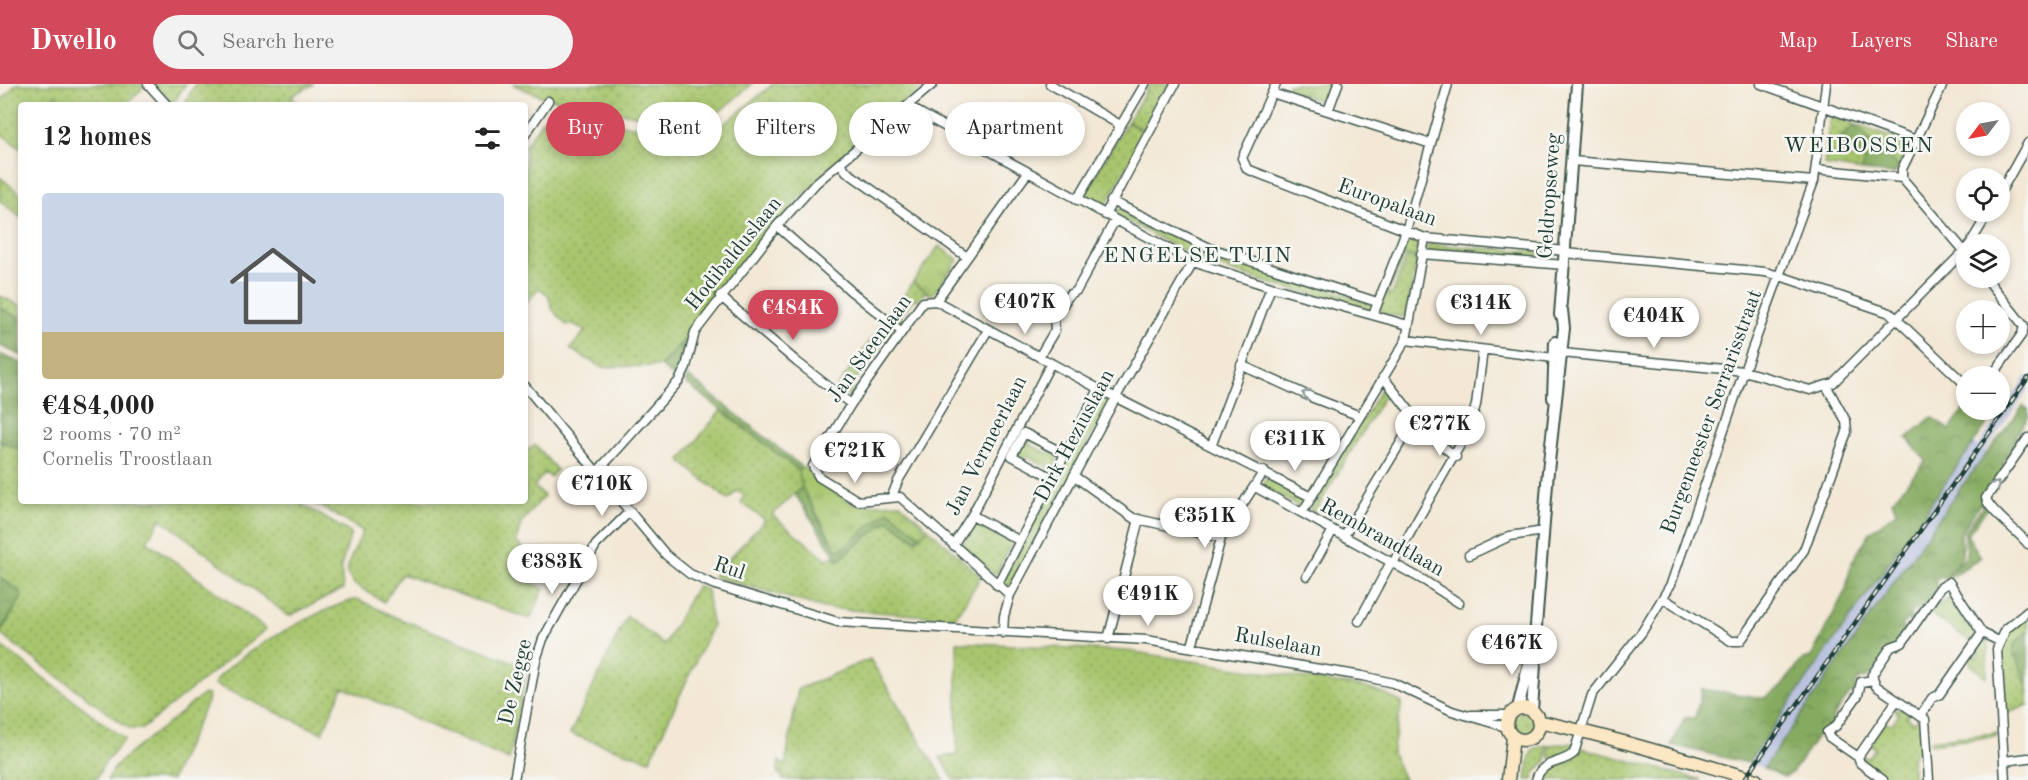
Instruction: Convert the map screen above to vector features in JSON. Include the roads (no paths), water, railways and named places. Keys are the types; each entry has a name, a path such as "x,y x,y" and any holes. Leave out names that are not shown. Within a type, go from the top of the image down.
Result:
{"main road":[{"path":"1514,725 1536,722"},
{"path":"1514,725 1536,722 1661,751 1756,780"},
{"name":"Geldropseweg","path":"1508,780 1514,725"},
{"name":"Geldropseweg","path":"1514,725 1515,780"}],"street":[{"path":"148,84 164,102"},
{"name":"Hodibalduslaan","path":"914,102 933,84"},
{"path":"1050,84 1120,125"},
{"path":"1077,200 1145,84"},
{"path":"1105,215 1175,84"},
{"path":"1276,84 1272,93 1431,144"},
{"path":"1328,111 1338,84"},
{"path":"1373,315 1406,231 1448,84"},
{"name":"Geldropseweg","path":"1514,725 1533,655 1554,410 1551,385 1558,356 1562,310 1577,84"},
{"path":"1761,84 1916,140"},
{"name":"Burgemeester Serrarisstraat","path":"1536,780 1541,769 1549,763 1570,757 1575,753 1592,695 1642,632 1664,599 1814,181 1826,84"},
{"path":"1902,178 1902,169 1943,84"},
{"name":"Europalaan","path":"1272,93 1242,162 1247,169 1425,238 1565,256"},
{"path":"528,130 548,100"},
{"path":"933,120 1193,262 1271,287 1408,325"},
{"path":"2010,175 2028,143"},
{"name":"Hodibalduslaan","path":"597,472 679,381 686,367 694,332 720,296 777,226 816,183 849,156"},
{"path":"1572,161 1814,181"},
{"path":"840,163 847,172 967,257"},
{"path":"1816,169 1902,178 1956,238"},
{"name":"Jan Steenlaan","path":"892,496 858,501 819,477 813,471 814,462 851,404 923,302 936,301 1028,172"},
{"path":"1112,201 1197,243 1377,302"},
{"path":"1039,357 1055,330 1054,319 1069,295 1077,290 1115,220"},
{"path":"777,226 852,292 902,332"},
{"path":"1302,513 1406,340 1425,238"},
{"name":"Europalaan","path":"1421,254 1565,256"},
{"path":"1565,256 1780,276 1890,313 1899,319 1956,375"},
{"path":"1406,340 1483,350 1744,371 1810,390 1827,387 1956,261"},
{"name":"Dirk Heziuslaan","path":"1003,633 1004,616 1010,596 1116,397 1193,262"},
{"path":"1212,444 1271,287"},
{"path":"1994,288 2022,321 2024,330 1999,366"},
{"path":"720,296 797,362 851,404"},
{"name":"Rembrandtlaan","path":"936,301 1099,389 1212,444 1311,497"},
{"path":"988,330 898,481 892,496 900,497 1010,596"},
{"path":"1359,621 1456,457 1468,431 1476,405 1483,350"},
{"name":"Jan Vermeerlaan","path":"953,545 972,515 1051,363"},
{"path":"1241,365 1311,397 1360,416"},
{"path":"1383,377 1427,433 1456,457"},
{"path":"1664,599 1731,641 1740,641 1744,636 1804,550 1847,432 1846,421 1827,387"},
{"name":"Dirk Heziuslaan","path":"997,585 1099,389"},
{"name":"Rul","path":"528,390 666,555 690,574 715,585 838,622 1003,633"},
{"path":"1344,536 1415,419"},
{"name":"Dirk Heziuslaan","path":"1053,478 1012,456 1016,448 1024,433 1065,454"},
{"path":"2028,438 2009,469 1986,498 1986,503 1988,508 2020,532 2028,544"},
{"path":"1192,646 1221,538 1264,471"},
{"path":"1074,476 1125,513 1139,519 1221,538"},
{"name":"Rembrandtlaan","path":"1255,487 1392,562 1459,603"},
{"name":"De Zegge","path":"514,780 536,660 543,639 596,544 630,511"},
{"path":"972,515 1020,541"},
{"path":"1108,639 1139,519"},
{"path":"1307,576 1333,530"},
{"path":"1469,555 1510,536 1545,531"},
{"path":"1929,780 1925,719 1897,700 1873,680 1872,675 1891,647 1902,643 1940,588 1949,582 1982,633 1999,641"},
{"path":"2005,780 1996,663 1999,641 2010,623 2028,611"},
{"name":"Rulselaan","path":"1003,633 1192,646 1377,678 1439,706 1467,715 1514,725"},
{"path":"1920,716 1932,698 1939,695 1982,633"},
{"name":"Geldropseweg","path":"1533,655 1536,722"},
{"path":"1873,680 1861,682 1858,695 1836,726 1827,732 1829,737 1858,756 1860,763 1884,780"},
{"path":"1858,756 1897,700"},
{"path":"2004,761 2028,758"}],"railway":[{"path":"1744,780 2028,378"}],"district":[{"name":"WEIBOSSEN","path":"1859,146"},
{"name":"ENGELSE TUIN","path":"1198,256"}]}
